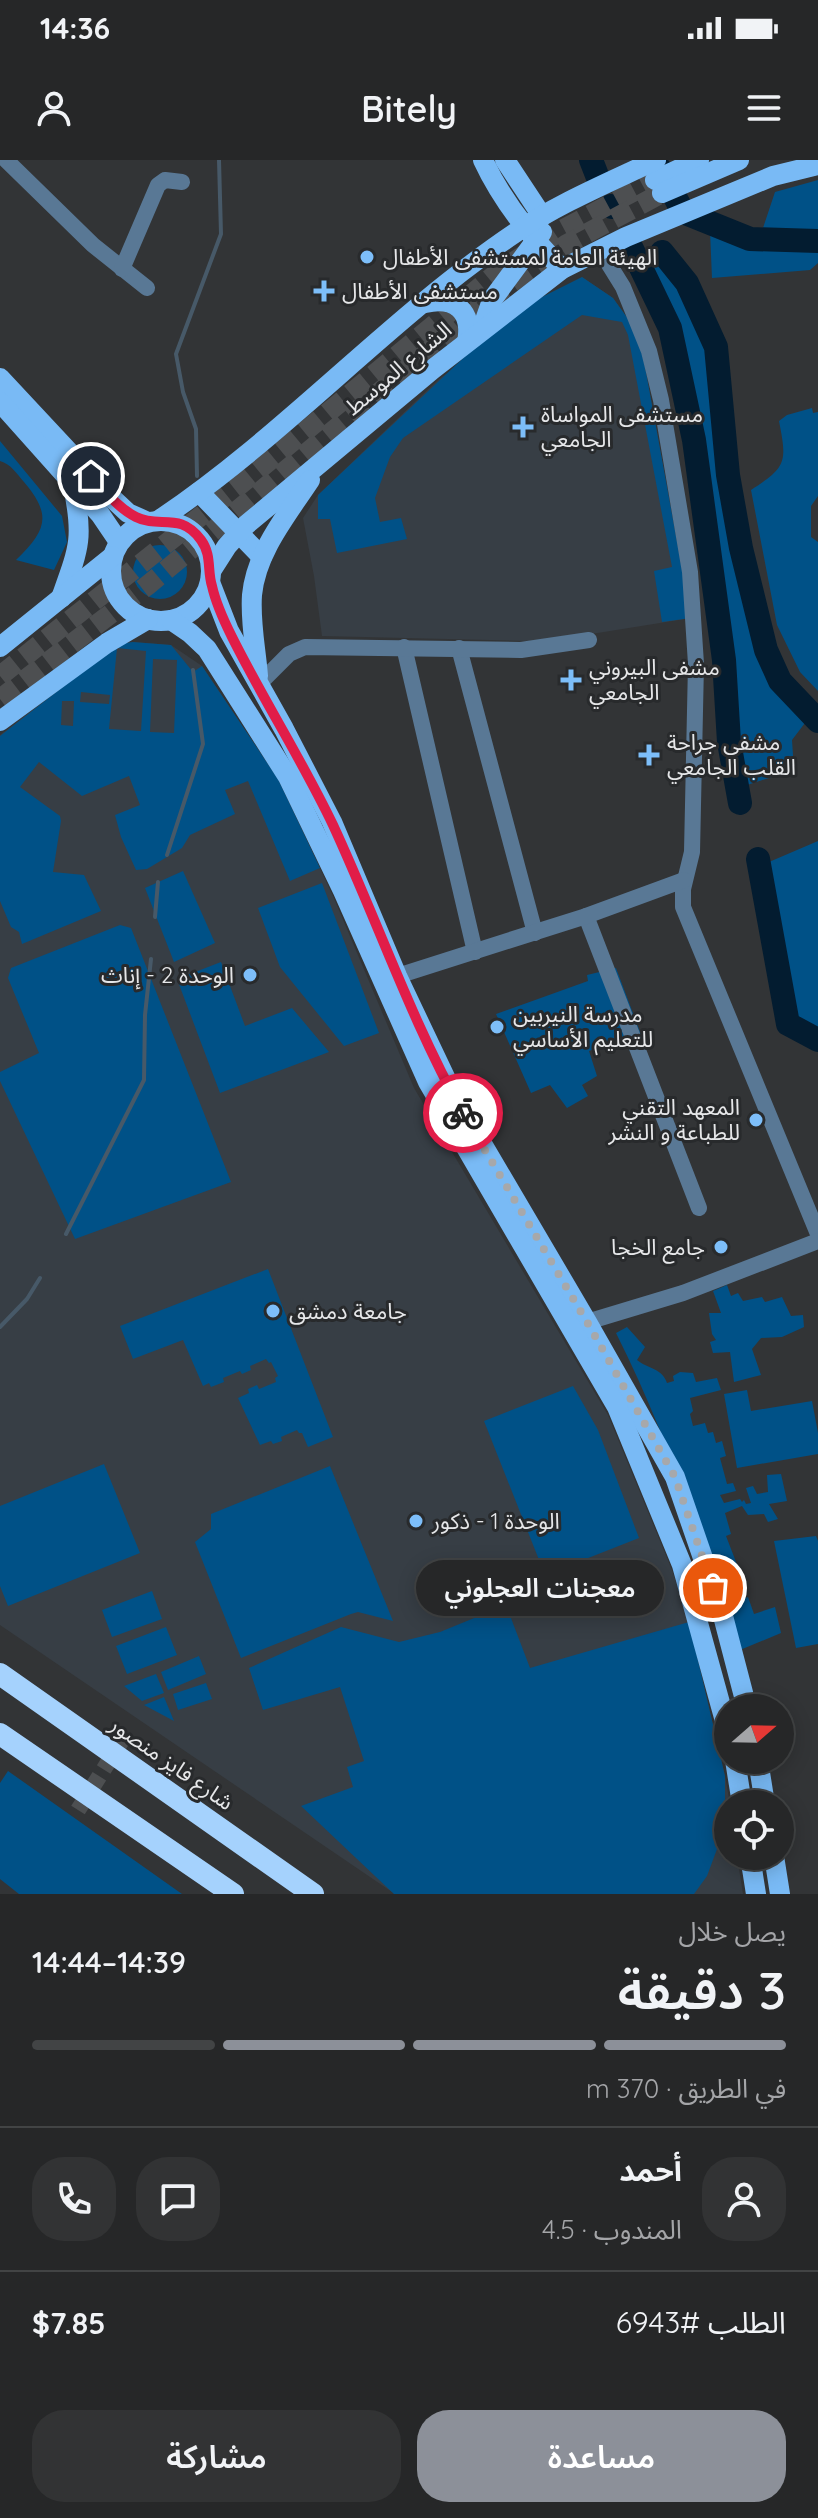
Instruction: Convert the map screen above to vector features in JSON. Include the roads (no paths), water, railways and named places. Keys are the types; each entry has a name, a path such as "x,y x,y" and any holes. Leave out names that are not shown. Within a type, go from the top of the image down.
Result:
{"highway":[{"name":"شارع فايز منصور","path":"0,1674 313,1894"},
{"path":"0,1734 233,1894"}],"main road":[{"path":"483,160 500,190 534,228 562,269"},
{"path":"505,160 534,228"},
{"name":"الشارع الموسط","path":"154,521 199,492 425,303 534,228 699,160"},
{"name":"الشارع الموسط","path":"658,178 739,160"},
{"name":"الشارع الموسط","path":"211,576 220,556 237,534 475,336 562,269 773,176 818,165"},
{"path":"475,336 534,228"},
{"path":"425,303 436,300 449,302 460,309 475,336"},
{"path":"0,378 128,513 154,521 182,524 200,538 206,548 211,576 229,631 332,822 397,976 454,1096 675,1477 723,1616 743,1694"},
{"path":"0,402 100,514 116,549 111,578 120,600 137,615 171,620 192,611 206,593 211,576"},
{"path":"259,684 252,605 254,580 262,557 320,464"},
{"path":"61,599 80,545 81,521 73,486"},
{"path":"199,492 262,557"},
{"path":"0,647 61,599 116,549 132,529 154,521"},
{"path":"0,721 107,643 148,619"},
{"path":"171,620 207,649 288,777 428,1082 617,1407 682,1565 718,1694"},
{"path":"752,1870 756,1894"},
{"path":"776,1870 780,1894"}],"street":[{"path":"6,160 48,203 147,288"},
{"path":"122,269 158,185 165,180 182,182"},
{"path":"600,250 623,287 649,351 663,412 690,572 696,664 692,852 682,898 685,916 818,1234"},
{"path":"259,684 289,654 300,648 531,649 589,640"},
{"path":"404,647 475,952"},
{"path":"459,648 535,933"},
{"path":"397,976 586,916 684,880"},
{"path":"586,916 699,1208"},
{"path":"587,1322 683,1293 818,1241"}],"waterway":[{"path":"197,476 196,429 183,392 176,354 221,234 219,160"},
{"path":"591,160 600,183"},
{"path":"660,169 683,212 750,239 818,241"},
{"path":"631,247 670,328 694,440 724,660 729,742 740,803"},
{"path":"662,252 687,283 716,347 728,475 741,548 766,650 780,681 818,721"},
{"path":"167,855 203,744 193,670"},
{"path":"758,859 788,1024 818,1040"},
{"path":"155,917 158,882"},
{"path":"66,1234 144,1080 145,1015 151,959"},
{"path":"0,1327 27,1299 40,1278"}],"tunnel":[{"path":"0,676 246,480 497,273 560,231 655,180"},
{"path":"0,699 148,585 508,285 567,244 662,193"},
{"path":"78,1810 126,1734"}],"place":[{"name":"الهيئة العامة لمستشفى الأطفال","path":"367,257"},
{"name":"مستشفى الأطفال","path":"324,291"},
{"name":"مستشفى المواساة الجامعي","path":"523,427"},
{"name":"مشفى البيروني الجامعي","path":"571,680"},
{"name":"مشفى جراحة القلب الجامعي","path":"649,755"},
{"name":"الوحدة 2 - إناث","path":"250,975"},
{"name":"مدرسة النيربين للتعليم الأساسي","path":"497,1027"},
{"name":"المعهد التقني للطباعة و النشر","path":"756,1120"},
{"name":"جامع الخجا","path":"721,1247"},
{"name":"جامعة دمشق","path":"273,1311"},
{"name":"الوحدة 1 - ذكور","path":"416,1521"},
{"name":"معجنات العجلوني","path":"713,1588"}]}
